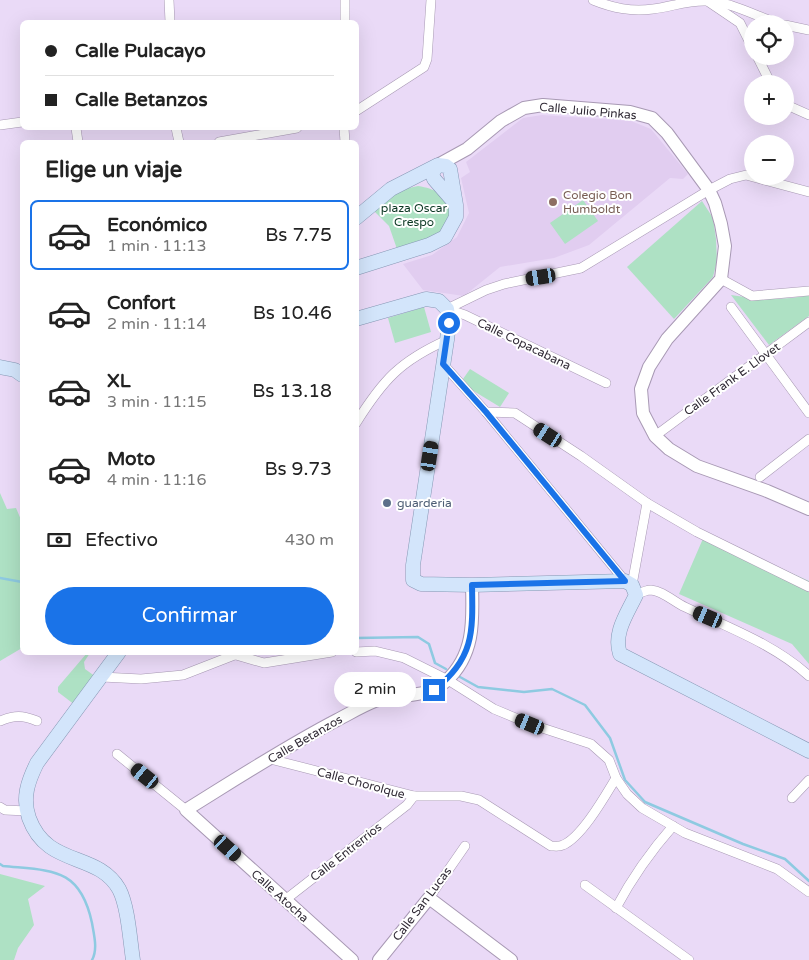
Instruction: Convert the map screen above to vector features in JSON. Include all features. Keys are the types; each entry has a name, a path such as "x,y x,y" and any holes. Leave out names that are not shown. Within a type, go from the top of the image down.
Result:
{"main road":[{"path":"359,215 390,189 403,183 441,174 456,205 456,217 445,237 429,245 359,267"},
{"name":"Calle Copacabana","path":"359,318 426,299 439,301 447,310"},
{"path":"447,310 449,323 447,340 413,565 413,580 421,584 631,587 618,633 617,644 620,654 809,751"},
{"path":"1,364 20,374"},
{"path":"116,655 102,677 37,763 29,778 26,795 27,811 34,829 43,842 54,850 96,869 109,878 119,889 124,904 134,960"}],"street":[{"path":"169,0 170,20"},
{"path":"345,0 345,20"},
{"path":"359,109 424,67 428,59 432,0"},
{"path":"593,0 616,9 653,9 686,1 707,0 723,2 757,15"},
{"path":"707,0 740,23 744,31"},
{"path":"794,27 809,30"},
{"name":"Calle Julio Pinkas","path":"441,174 467,149 501,121 524,108 543,105 630,112 652,118 667,133 709,190 715,203 722,224 725,246 721,279"},
{"path":"794,108 809,115"},
{"path":"0,125 20,122"},
{"path":"230,140 286,130"},
{"path":"447,310 495,287 581,268 709,190 730,180 746,175 809,192"},
{"path":"809,291 752,296 721,279 667,339 649,367 641,389 642,413 655,436 669,449 697,466 767,491 809,509"},
{"path":"731,307 809,413"},
{"name":"Calle Copacabana","path":"447,310 465,315 606,383"},
{"name":"Calle Frank E. Llovet","path":"655,436 809,322"},
{"path":"359,418 374,394 402,365 420,352 447,340"},
{"path":"443,364 486,412 631,587 661,593 684,607 720,622 801,668 809,676"},
{"path":"486,412 515,414 582,456 647,504 697,532 809,587"},
{"path":"760,477 809,439"},
{"path":"631,587 647,504"},
{"name":"Calle Betanzos","path":"186,810 315,732 375,701 395,696 426,693 448,680 467,652 473,628 472,585"},
{"path":"359,652 375,652 404,658 448,680 494,709 530,724 592,744 609,760 616,778 627,794 642,808 673,826 714,845 777,869 809,892"},
{"path":"102,677 141,679 183,675 236,655"},
{"path":"242,655 264,664 315,655"},
{"path":"0,721 13,716 23,715 37,721"},
{"name":"Calle Atocha","path":"117,754 186,810 352,960"},
{"name":"Calle Chorolque","path":"270,759 414,796 460,796 479,800 551,846 561,846 572,840 598,807 616,778"},
{"path":"792,798 809,780"},
{"name":"Calle Entrerríos","path":"285,900 407,805 414,796"},
{"path":"0,807 5,810 27,811"},
{"path":"616,908 631,880 648,855 673,826"},
{"name":"Calle San Lucas","path":"379,960 429,898 465,846"},
{"path":"585,885 685,959"},
{"path":"429,898 511,960"}],"shaded area":[{"name":"Colegio Bon Humboldt","path":"542,115 631,121 651,129 688,174 683,179 670,178 589,245 554,258 500,267 464,296 423,290 403,264 432,255 457,237 469,213 461,178 470,172 466,162 523,118"}],"green space":[{"name":"plaza Oscar Crespo","path":"418,186 438,192 451,208 449,218 445,226 432,237 397,249 389,226 372,209 400,190"},
{"path":"583,200 598,221 565,244 550,223"},
{"path":"702,201 713,218 717,261 713,277 674,319 627,267"},
{"path":"731,295 770,299 809,295 809,316 769,345"},
{"path":"424,307 431,332 395,343 388,318"},
{"path":"470,369 509,393 500,407 472,390 463,379"},
{"path":"0,493 7,509 16,508 20,517 20,649 0,661"},
{"path":"705,534 809,581 809,664 792,644 679,594"},
{"path":"85,655 89,655 84,662 85,669 96,677 75,705 58,692 58,687"},
{"path":"0,874 45,886 28,899 34,925 18,948 14,960 0,960"}],"waterway":[{"path":"0,578 20,582"},
{"path":"359,638 418,637 429,644 435,663 446,669"},
{"path":"460,677 478,687 524,692 552,689 585,705 610,738 625,780 645,802 743,844 785,859 809,881"},
{"path":"0,864 3,866 50,871 61,875 80,891 87,905 92,923 95,947 92,960"}],"place":[{"name":"Colegio Bon Humboldt","path":"553,202"},
{"name":"guarderia","path":"387,503"}],"route":[{"path":"434,690 448,680 467,652 473,628 472,585 625,581 486,412 443,364 449,323"}]}
